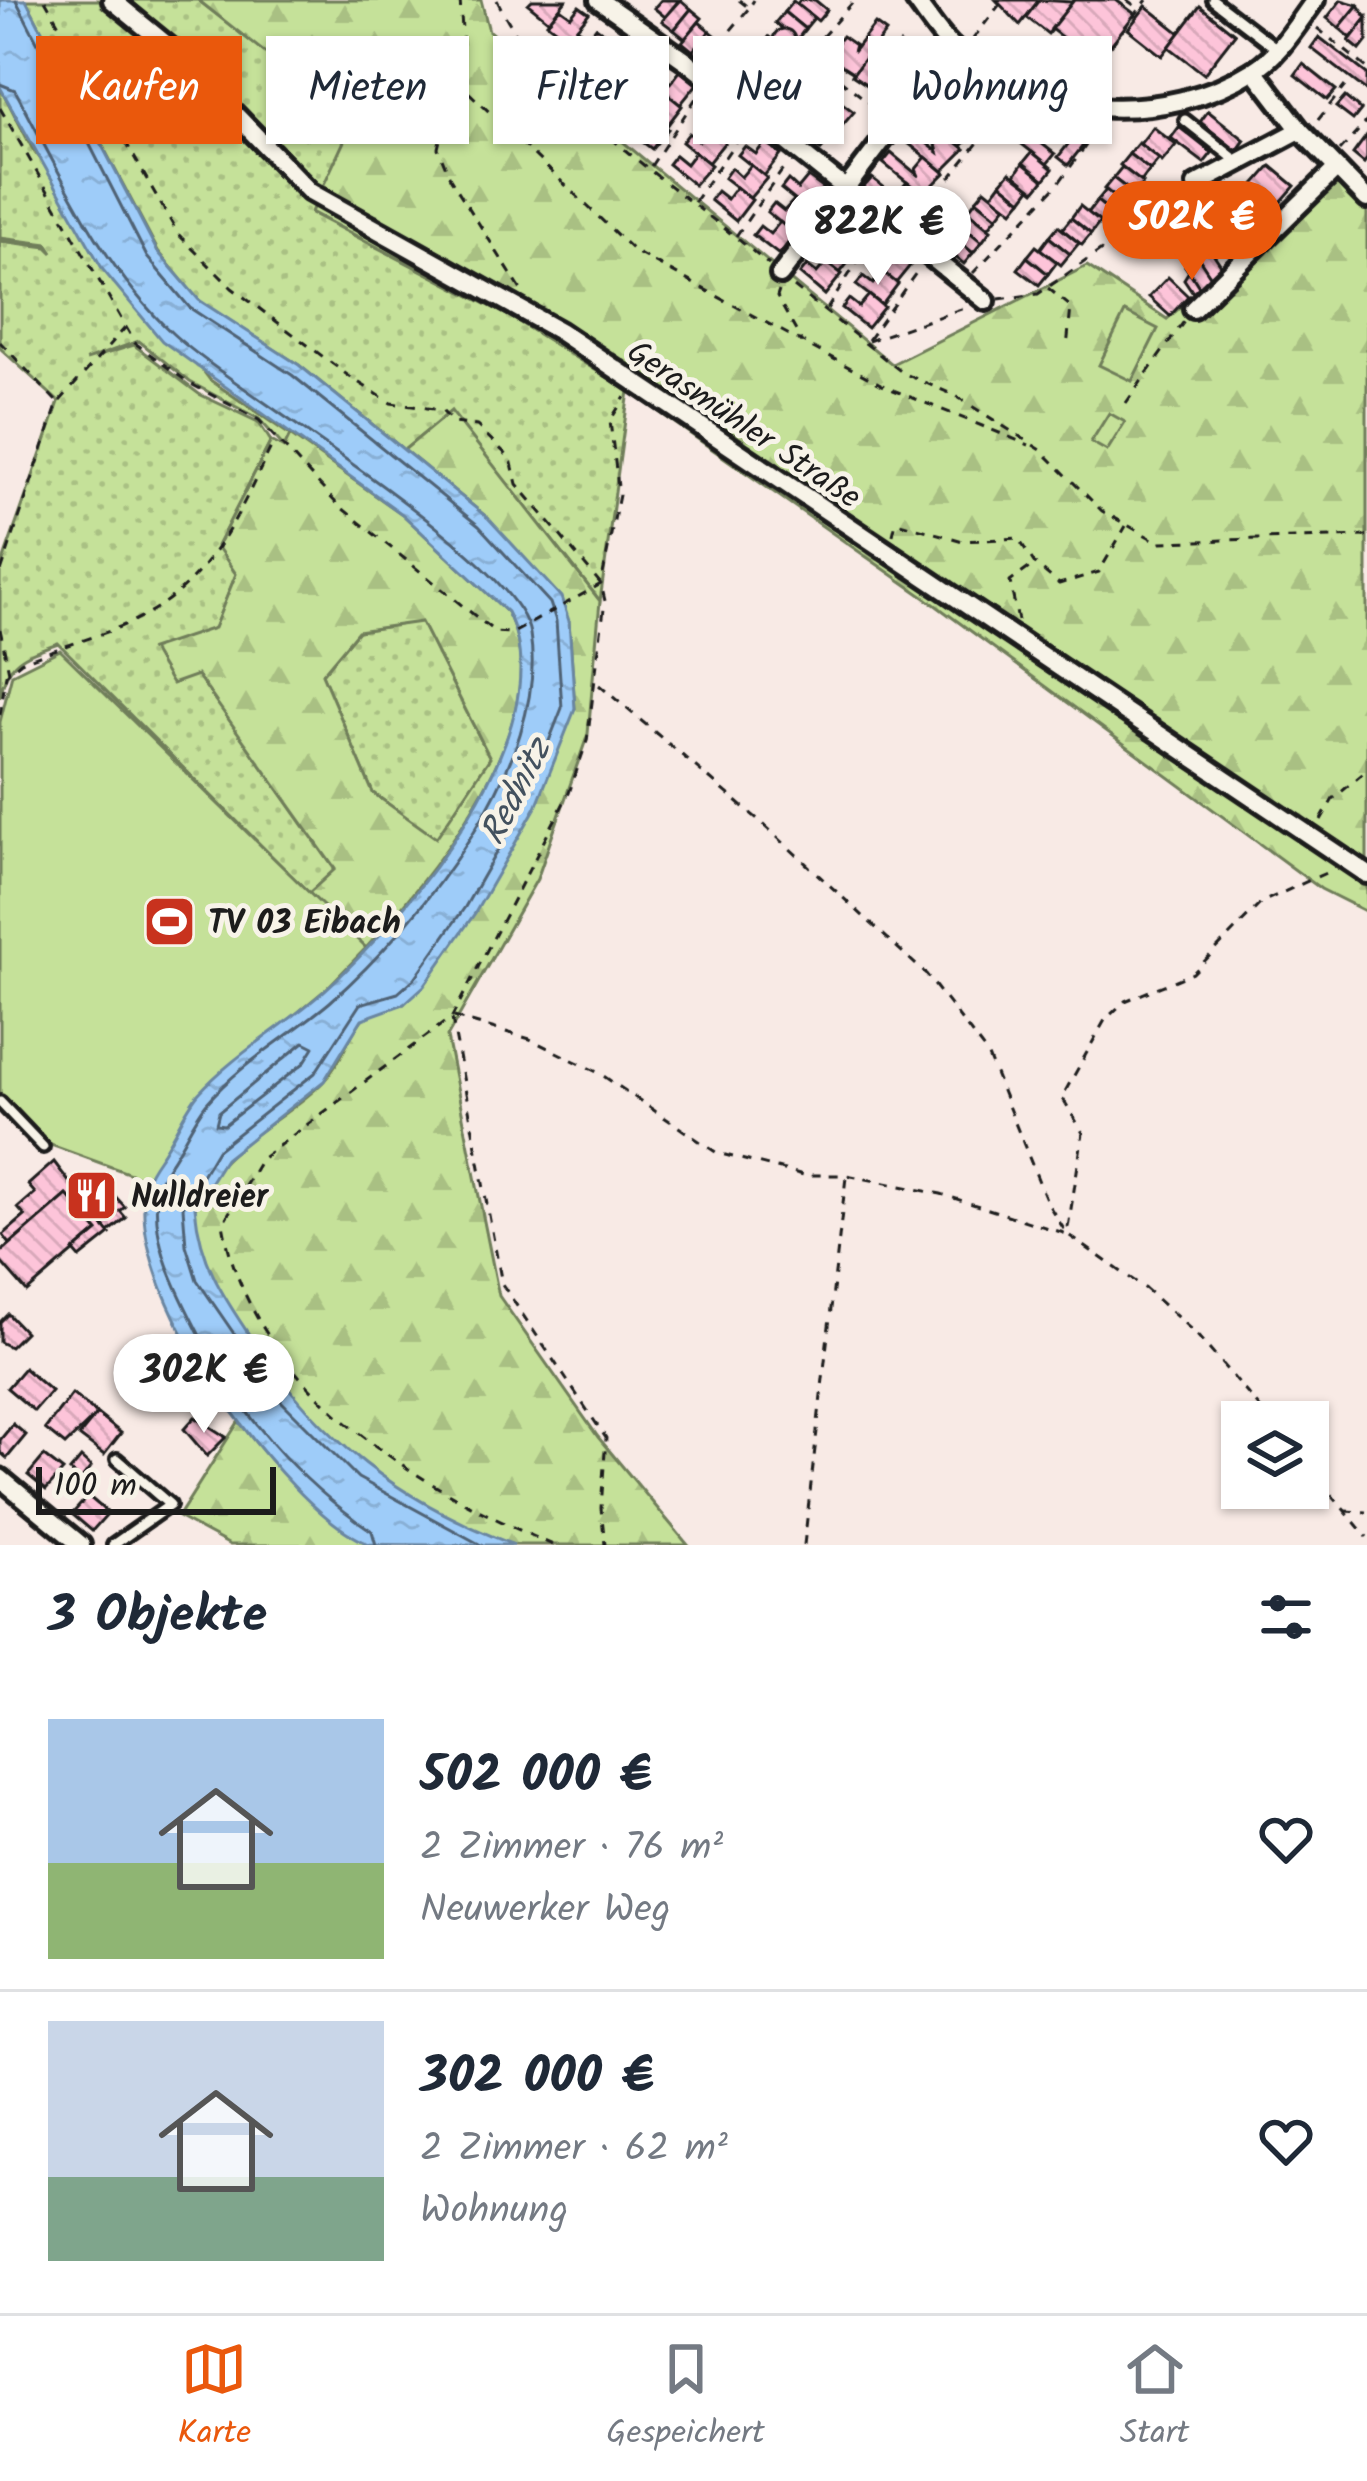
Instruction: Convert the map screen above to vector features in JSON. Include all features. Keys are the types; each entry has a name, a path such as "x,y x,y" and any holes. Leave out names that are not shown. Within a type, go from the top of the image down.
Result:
{"street":[{"name":"Gerasmühler Straße","path":"112,0 173,50 310,192 559,331 632,385 1367,874"},
{"path":"599,0 637,31 651,36"},
{"path":"915,0 944,36"},
{"path":"1112,107 1189,98 1254,70 1277,50 1315,0"},
{"path":"669,47 693,65"},
{"path":"1254,70 1302,133 1367,200"},
{"path":"1196,185 1302,133"},
{"path":"791,144 986,301"},
{"path":"782,277 880,144"},
{"path":"1193,309 1333,166"},
{"path":"0,1478 81,1545"}],"lane":[{"path":"1214,0 1277,50"},
{"path":"1185,121 1238,162"},
{"path":"0,1102 44,1147"},
{"path":"113,1545 170,1505 117,1459"}],"path":[{"path":"46,0 178,234 232,288 350,377 391,403 441,410 454,423 477,426 511,459 517,484 601,584"},
{"path":"460,0 462,36"},
{"path":"497,0 520,36"},
{"path":"739,0 748,8"},
{"path":"729,36 754,0"},
{"path":"826,36 855,0"},
{"path":"1127,0 1139,10"},
{"path":"1112,43 1147,0"},
{"path":"971,36 1000,4"},
{"path":"1302,17 1367,68"},
{"path":"844,82 868,101"},
{"path":"1302,133 1345,86"},
{"path":"469,92 635,252 886,387 1041,450"},
{"path":"651,166 693,93"},
{"path":"0,109 135,343 189,383 259,420 274,441 383,544 495,632 513,633 601,584"},
{"path":"1333,166 1367,121"},
{"path":"439,144 450,178 521,290 476,285"},
{"path":"623,144 903,373 956,396 1041,450 1102,511 1158,542 1367,536"},
{"path":"694,202 734,144"},
{"path":"904,236 976,144"},
{"path":"963,283 1058,184 1089,144"},
{"path":"736,236 797,149"},
{"path":"867,341 986,301 1046,288 1196,185"},
{"path":"825,311 885,220"},
{"path":"867,341 928,255"},
{"path":"782,277 777,297 802,342"},
{"path":"1046,288 1071,307 1066,348"},
{"path":"1126,403 1193,309"},
{"path":"0,575 58,403 126,327"},
{"path":"0,342 35,373 58,403"},
{"path":"553,1545 466,1504 391,1455 301,1382 255,1313 229,1259 223,1223 260,1159 452,1017 568,793 587,741 597,684 605,601 601,584 619,495 610,421 632,385"},
{"path":"0,715 3,681 21,662 156,609 196,578 216,553 274,441"},
{"path":"888,555 896,522 963,541 1018,538 1034,564 1059,584 1099,572 1127,525"},
{"path":"1024,646 1010,583 1034,564"},
{"path":"0,628 9,673"},
{"path":"597,684 868,917 970,1025 1066,1234"},
{"path":"1311,837 1333,799 1367,770"},
{"path":"1066,1234 1083,1133 1062,1097 1105,1020 1125,1001 1193,973 1262,902 1349,862"},
{"path":"452,1017 530,1039 599,1073 717,1153 804,1175 846,1175 941,1194 1066,1234 1146,1289 1196,1334 1254,1401"},
{"path":"452,1017 502,1284 607,1438 601,1508 605,1545"},
{"path":"804,1545 846,1175"},
{"path":"1329,1493 1367,1537"},
{"path":"1343,1511 1367,1512"}],"green space":[{"path":"26,0 198,0 266,53 266,144 344,144 311,213 511,317 629,391 600,601 451,412 404,450 299,365 199,301 158,251 102,144 242,144 242,36 45,36"},
{"path":"198,0 481,0 489,31 495,36 493,144 626,144 892,364 1087,266 1167,319 1327,176 1367,209 1367,912 1321,889 934,604 629,391 511,317 311,212 343,144 469,144 469,36 266,36 266,54"},
{"path":"0,87 32,148 210,380 290,435 285,448 259,419 190,382 139,341 86,360 134,345 199,394 258,422 271,441 218,545 236,574 214,629 152,650 197,674 335,870 309,893 58,643 12,667 0,697 0,570 59,402 0,348 0,241 47,247 53,253 47,244 0,238"},
{"path":"1125,312 1158,329 1132,381 1099,365"},
{"path":"451,411 600,601 588,734 537,879 447,1037 499,1296 598,1437 688,1545 514,1545 456,1523 392,1486 337,1444 253,1347 208,1273 196,1239 195,1209 215,1171 323,1082 368,1013 404,1004 575,709 569,621 488,518 404,450"},
{"path":"1109,413 1125,422 1107,451 1091,442"},
{"path":"290,435 402,514 507,612 519,654 518,699 482,792 424,879 366,948 309,893 335,869 197,675 172,684 151,649 214,628 236,574 217,546 271,441 284,448","holes":["421,622 490,758 436,838 373,793 322,674 358,631"]},
{"path":"421,621 490,758 436,839 373,793 322,674 358,631"},
{"name":"TV 03 Eibach","path":"60,650 366,948 325,990 198,1095 147,1180 34,1139 0,1108 0,722 12,674"},
{"path":"239,1421 300,1490 372,1545 230,1545 178,1517"}],"water":[{"name":"Rednitz","path":"0,0 26,0 45,36 36,36 36,144 101,144 157,251 199,300 299,365 488,518 561,597 569,621 575,709 536,807 475,913 424,986 404,1004 362,1019 324,1081 225,1159 195,1207 207,1261 222,1292 306,1408 335,1438 399,1487 514,1545 369,1544 313,1505 260,1448 200,1364 155,1271 144,1208 150,1172 198,1094 358,958 433,869 468,817 497,763 515,709 520,658 507,612 402,514 162,341 103,270 0,87"}],"building":[{"path":"566,0 549,21 528,4"},
{"path":"661,0 679,0 665,17 654,8"},
{"path":"681,0 691,9 674,30 662,21"},
{"path":"815,0 827,10 818,21 797,4"},
{"path":"996,0 1039,0 1020,25"},
{"path":"1039,0 1073,2 1048,34 1026,17"},
{"path":"1074,0 1116,0 1135,14 1112,43 1112,36 1060,36 1051,29"},
{"path":"1341,0 1358,5 1339,28 1327,18"},
{"path":"793,1 814,18 805,29 784,12"},
{"path":"1358,5 1367,18 1351,38 1339,28"},
{"path":"579,6 589,13 570,36 547,23 560,8 571,16"},
{"path":"1146,6 1180,33 1162,56 1128,29"},
{"path":"1200,6 1235,34 1204,74 1169,47"},
{"path":"691,9 702,18 685,39 674,30"},
{"path":"784,12 805,29 800,36 792,36 775,23"},
{"path":"1367,18 1367,41 1360,50 1349,41"},
{"path":"699,22 710,31 693,36 693,51 682,42"},
{"path":"875,24 886,32 868,36 868,55 854,73 844,67 844,37 855,45 853,52"},
{"path":"784,29 794,36 774,36"},
{"path":"1319,37 1367,74 1367,91 1311,48"},
{"path":"868,56 868,85 852,75"},
{"path":"1303,64 1336,90 1327,100 1295,75"},
{"path":"680,71 693,81 693,89 680,105 669,96"},
{"path":"669,95 682,106 669,123"},
{"path":"1345,97 1361,110 1353,120 1336,107"},
{"path":"844,104 854,112 844,124"},
{"path":"1208,111 1245,140 1237,151 1200,122"},
{"path":"1153,127 1176,145 1162,162 1140,144"},
{"path":"1179,127 1212,153 1204,163 1171,138"},
{"path":"689,133 693,144 723,144 708,163 682,142"},
{"path":"1367,135 1367,159 1364,163 1353,154"},
{"path":"1138,143 1159,159 1150,170 1129,154"},
{"path":"767,144 781,155 764,176 738,155 745,146 756,154"},
{"path":"909,144 928,144 938,152 937,144 959,144 965,149 943,171"},
{"path":"1022,144 1042,144 1055,154 1047,164"},
{"path":"1068,144 1084,144 1068,165 1058,157"},
{"path":"695,152 711,165 694,185 668,164 675,155 686,164"},
{"path":"1032,152 1053,169 1044,180 1023,163"},
{"path":"891,153 919,176 916,169 926,157 945,173 923,195 883,163"},
{"path":"1129,154 1150,170 1141,182 1120,165"},
{"path":"1023,163 1044,180 1035,191 1015,175"},
{"path":"751,165 767,178 750,198 724,178 731,168 741,177"},
{"path":"1271,166 1295,186 1273,211 1249,191"},
{"path":"1122,167 1143,183 1134,194 1113,178"},
{"path":"1010,172 1031,188 1022,200 1001,183"},
{"path":"808,177 824,189 807,210 781,189 788,180 798,189"},
{"path":"872,178 900,200 897,194 907,182 926,197 903,220 863,188"},
{"path":"1113,178 1134,194 1125,205 1104,189"},
{"path":"1001,183 1022,200 1013,211 992,195"},
{"path":"736,187 752,200 736,221 710,200 717,191 727,199"},
{"path":"985,189 1006,206 997,217 976,200"},
{"path":"1106,190 1127,207 1118,218 1097,201"},
{"path":"794,200 809,212 793,233 767,212 774,203 784,211"},
{"path":"976,200 997,217 988,228 968,211"},
{"path":"1097,201 1118,218 1109,229 1088,213"},
{"path":"1080,206 1100,222 1091,234 1071,218"},
{"path":"970,213 991,230 982,242 961,225"},
{"path":"855,217 870,229 854,250 828,229 835,220 846,228"},
{"path":"1071,218 1091,234 1082,245 1062,229"},
{"path":"780,222 795,234 779,255 753,235 760,226 770,234"},
{"path":"961,225 982,242 973,253 952,236"},
{"path":"1058,226 1079,243 1070,254 1049,237"},
{"path":"952,236 973,253 964,264 943,247"},
{"path":"1049,237 1070,254 1061,265 1040,249"},
{"path":"841,239 856,252 840,273 814,252 821,242 831,251"},
{"path":"1036,246 1057,262 1048,274 1027,257"},
{"path":"1208,246 1223,268 1210,276 1196,254"},
{"path":"897,250 913,262 896,283 870,262 877,254 887,261"},
{"path":"1027,257 1048,274 1039,285 1018,269"},
{"path":"1198,257 1213,280 1200,288 1185,266"},
{"path":"826,262 842,274 825,295 800,274 807,265 817,273"},
{"path":"1189,271 1201,290 1194,294 1184,279"},
{"path":"883,272 898,284 882,305 856,285 863,276 873,284"},
{"path":"1168,277 1188,296 1170,316 1149,297"},
{"path":"869,295 884,307 867,328 842,308 849,299 859,307"},
{"path":"54,1162 95,1216 89,1221 67,1195 10,1244 3,1235 25,1216 18,1208 35,1193 28,1185"},
{"path":"104,1184 125,1207 120,1211 126,1218 109,1232 82,1201"},
{"path":"67,1195 98,1231 27,1292 0,1261 0,1253"},
{"path":"95,1216 110,1234 80,1258 74,1251 98,1231 89,1221"},
{"path":"8,1314 25,1332 10,1347 0,1342 0,1322"},
{"path":"24,1368 51,1391 34,1411 7,1388"},
{"path":"72,1394 97,1414 65,1445 45,1429"},
{"path":"97,1414 121,1433 104,1455 79,1436"},
{"path":"195,1417 226,1437 207,1456 184,1429"},
{"path":"13,1424 26,1435 7,1458 0,1452 0,1440"},
{"path":"44,1456 63,1471 46,1490 28,1475"},
{"path":"81,1458 91,1467 81,1480 70,1471"},
{"path":"88,1496 108,1513 92,1531 72,1514"}],"place":[{"name":"TV 03 Eibach","path":"169,921"},
{"name":"Nulldreier","path":"92,1195"}]}
